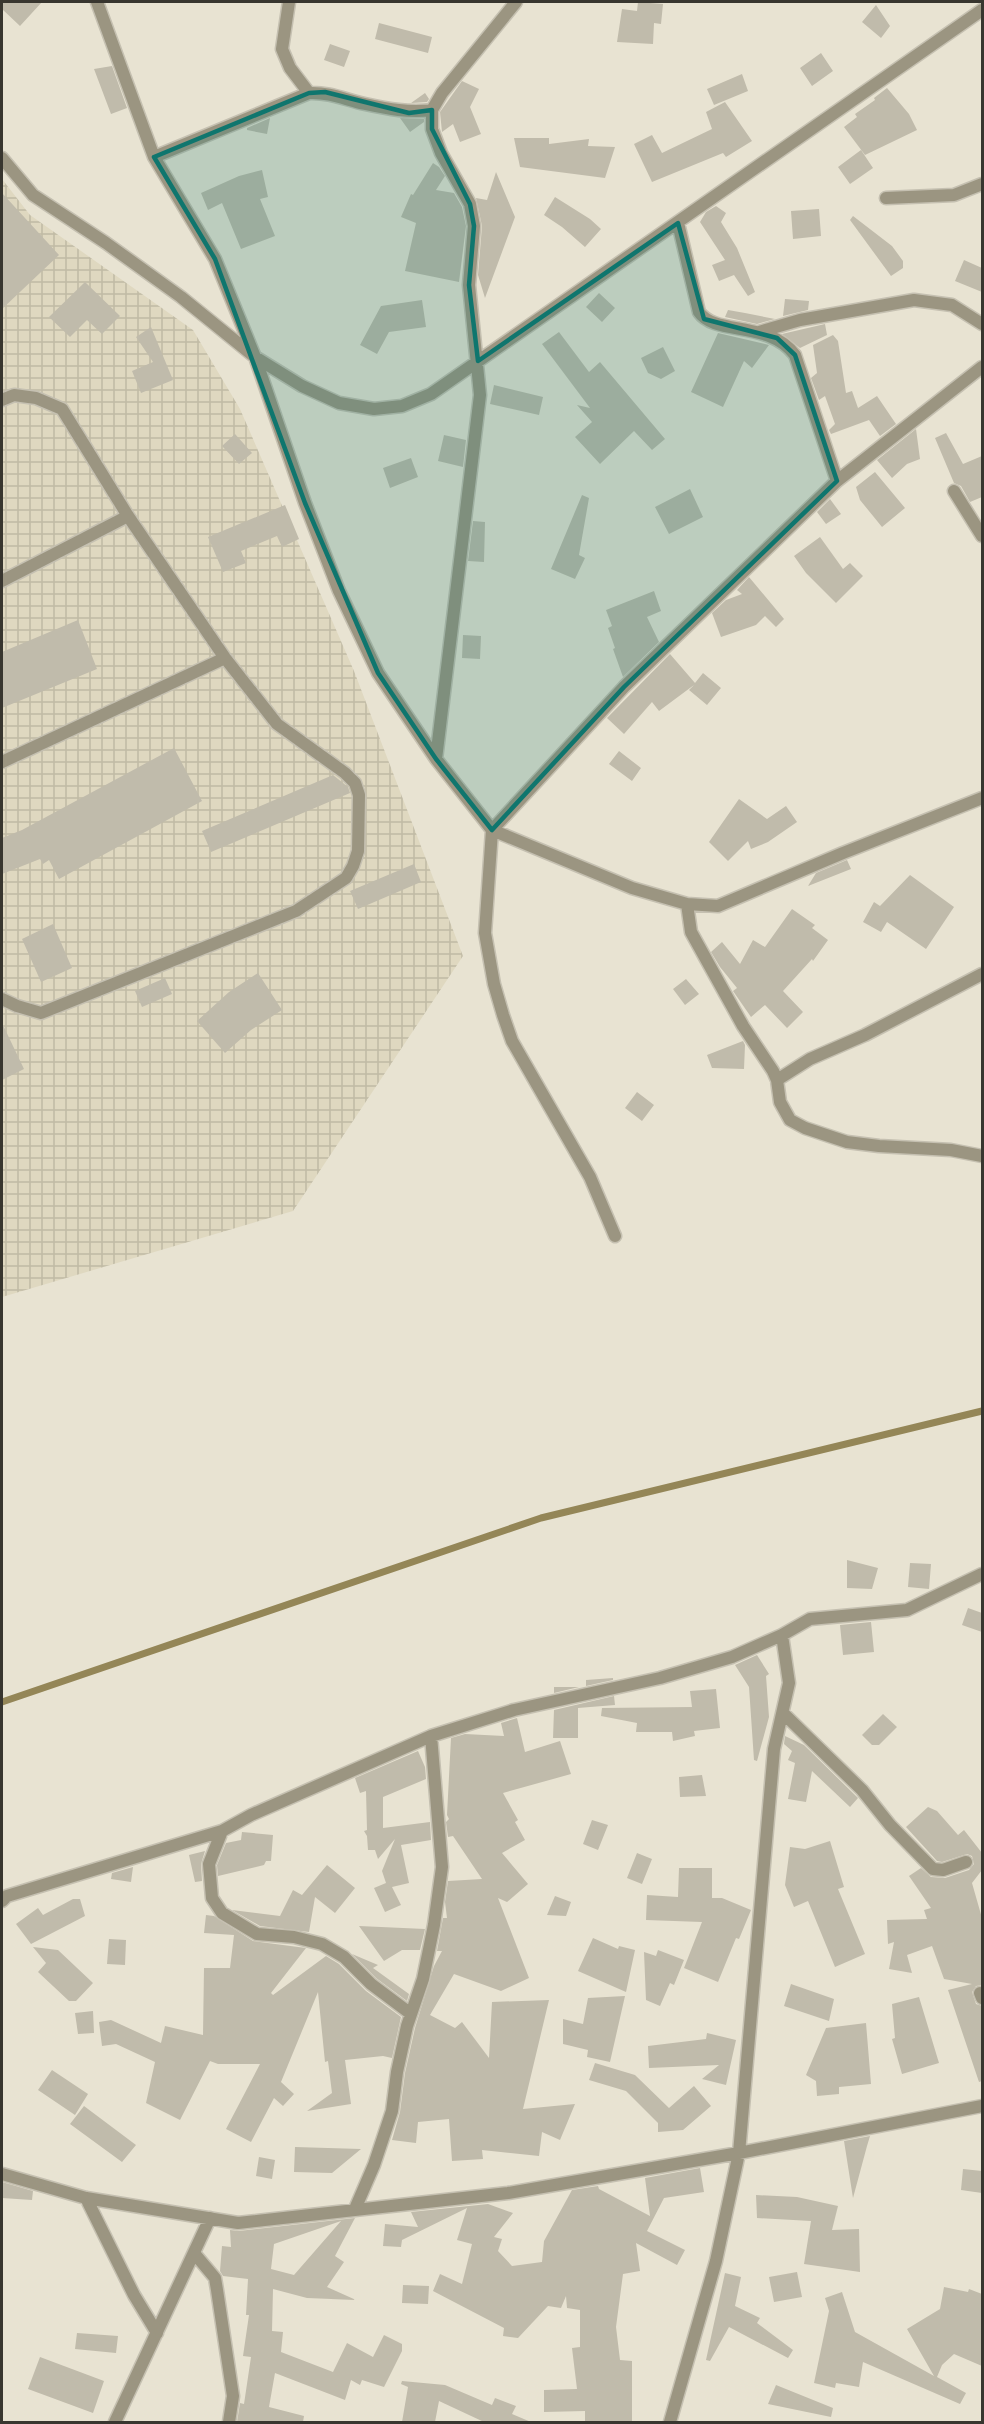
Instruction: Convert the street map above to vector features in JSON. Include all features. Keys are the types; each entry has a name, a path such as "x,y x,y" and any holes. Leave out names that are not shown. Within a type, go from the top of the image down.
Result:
{"street":[{"path":"97,2 154,157 215,259 255,357 305,503 339,591 378,673 436,759 492,830 632,888 687,904 718,906 982,798"},
{"path":"289,2 282,49 290,68 309,93"},
{"path":"436,759 480,395 469,285 474,226 470,204 441,153 432,129 432,110 442,93 516,2"},
{"path":"2,158 33,195 106,243 181,297 255,357 302,386 339,404 374,409 402,406 431,394 982,10"},
{"path":"154,157 309,93 325,92 364,104 409,112 432,110"},
{"path":"886,198 954,195 982,184"},
{"path":"678,223 699,312 704,319 711,323 740,327 777,338 795,355 837,481"},
{"path":"759,333 800,320 914,300 952,305 982,324"},
{"path":"615,1236 591,1177 512,1041 503,1015 494,984 485,933 492,830 624,687 837,481 982,367"},
{"path":"2,400 14,395 36,398 62,409 128,516 225,658 278,724 345,773 354,783 359,795 358,851 353,866 346,878 296,911 41,1013 2,999"},
{"path":"954,491 982,536"},
{"path":"2,581 128,516"},
{"path":"2,762 225,658"},
{"path":"687,904 690,932 743,1026 777,1080 780,1102 790,1120 805,1128 847,1142 951,1150 982,1156"},
{"path":"777,1080 810,1059 865,1035 982,974"},
{"path":"2,1901 7,1896 222,1831 251,1815 431,1736 514,1710 660,1678 732,1657 782,1635 810,1619 907,1610 982,1574"},
{"path":"670,2422 716,2261 739,2153 774,1749 789,1683 782,1635"},
{"path":"783,1713 862,1790 890,1825 933,1869 943,1870 966,1862"},
{"path":"355,2209 374,2165 392,2111 397,2072 428,1958 442,1867 431,1736"},
{"path":"222,1831 209,1864 212,1898 222,1913 257,1934 294,1937 321,1944 344,1957 371,1984 411,2014"},
{"path":"2,2174 86,2198 238,2223 508,2193 739,2153 982,2106"},
{"path":"86,2198 134,2295 157,2333"},
{"path":"115,2422 210,2218"},
{"path":"194,2253 214,2278 217,2290 233,2396 229,2422"}],"highlighted area":[{"path":"325,92 409,113 432,110 432,129 470,204 474,226 469,285 478,361 678,223 704,319 777,338 795,355 837,481 624,687 492,830 436,759 378,673 305,503 215,259 154,157 309,93"}],"shaded area":[{"path":"2,179 30,215 193,330 240,409 354,671 463,956 293,1211 2,1297"}],"building":[{"path":"2,2 42,2 20,26 2,9"},
{"path":"638,2 663,4 661,24 654,23 653,44 617,42 622,9 637,11"},
{"path":"876,5 890,26 881,38 862,22"},
{"path":"379,23 432,37 428,53 375,39"},
{"path":"330,44 350,51 344,67 324,60"},
{"path":"821,53 833,71 812,86 800,68"},
{"path":"112,66 127,108 111,114 94,69"},
{"path":"742,74 748,91 714,105 707,89"},
{"path":"462,81 479,89 470,107 481,134 460,142 453,124 442,132 440,112"},
{"path":"887,88 909,114 917,130 865,155 844,127 857,117 855,114"},
{"path":"425,93 429,99 427,102 411,103"},
{"path":"725,102 752,141 726,157 723,153 652,182 634,144 652,135 662,153 712,129 706,112"},
{"path":"270,118 267,134 247,130 247,128"},
{"path":"400,118 424,119 424,122 410,132"},
{"path":"514,138 549,138 549,144 589,139 588,146 615,147 605,178 520,167"},
{"path":"861,150 873,168 850,184 838,167"},
{"path":"433,163 445,176 436,190 454,193 462,207 466,226 459,282 405,271 416,223 401,217 411,194 413,195"},
{"path":"262,170 268,197 260,199 275,236 241,249 222,203 208,210 201,193 239,176"},
{"path":"496,172 515,217 485,298 478,275 482,226 476,198 487,200"},
{"path":"2,193 59,255 2,309"},
{"path":"555,197 590,219 601,229 585,247 544,215"},
{"path":"716,206 726,213 721,222 737,248 755,292 748,296 734,275 719,281 712,265 725,260 700,222 706,212"},
{"path":"819,209 821,236 793,239 791,211"},
{"path":"853,216 892,246 903,261 903,268 891,276 850,220"},
{"path":"964,260 982,268 982,292 955,281"},
{"path":"85,282 120,316 102,334 87,320 70,337 49,317"},
{"path":"599,293 615,308 602,322 586,307"},
{"path":"785,299 809,301 808,310 783,316"},
{"path":"422,300 426,327 389,332 377,354 360,345 381,306"},
{"path":"728,310 775,319 757,324 725,317"},
{"path":"825,324 827,335 800,348 782,334"},
{"path":"151,327 173,380 141,393 132,371 153,362 136,337"},
{"path":"559,332 589,372 600,362 665,439 652,450 634,431 600,464 575,437 592,422 577,405 590,408 542,344"},
{"path":"718,333 769,345 752,368 744,361 723,407 691,392"},
{"path":"833,335 838,341 846,393 852,391 858,408 877,396 896,424 880,436 869,420 831,434 829,430 835,424 825,396 819,400 811,378 817,373 813,345"},
{"path":"663,347 675,371 661,379 648,373 641,358"},
{"path":"494,385 543,397 539,415 490,404"},
{"path":"916,429 920,459 907,464 892,478 877,460"},
{"path":"946,433 963,464 982,456 982,497 970,502 961,486 954,483 935,438"},
{"path":"235,434 252,453 239,464 222,446"},
{"path":"444,435 466,440 463,467 438,461"},
{"path":"411,458 418,477 390,488 383,468"},
{"path":"875,472 905,508 882,527 860,500 856,487"},
{"path":"690,489 703,517 669,534 655,507"},
{"path":"582,495 589,498 579,555 585,558 575,579 551,569"},
{"path":"830,499 841,514 826,524 817,512"},
{"path":"285,505 299,539 282,547 277,536 241,551 246,563 223,572 208,537"},
{"path":"473,521 485,522 484,562 468,561"},
{"path":"820,537 843,569 850,563 863,576 836,603 806,573 794,556"},
{"path":"749,577 784,619 776,627 765,616 756,625 721,637 712,613 726,600 742,594 737,590"},
{"path":"654,591 661,611 647,617 659,642 623,677 613,649 615,648 608,628 612,626 606,610"},
{"path":"78,620 97,669 2,708 2,652"},
{"path":"463,635 481,636 480,659 462,658"},
{"path":"670,654 695,683 703,673 721,688 707,705 689,690 694,685 659,711 652,702 624,734 607,718"},
{"path":"174,748 202,801 59,879 49,860 43,864 40,859 2,874 2,838 22,830"},
{"path":"619,751 641,768 632,781 609,764"},
{"path":"333,775 348,787 350,793 211,852 202,831"},
{"path":"739,799 767,819 786,806 797,822 768,842 751,849 748,841 728,861 709,842"},
{"path":"847,860 851,869 808,886 816,873"},
{"path":"414,864 421,882 358,909 350,891"},
{"path":"910,875 954,907 926,949 887,922 881,932 863,922 874,902 880,906"},
{"path":"792,909 815,925 812,928 828,940 813,961 812,959 783,991 803,1012 787,1028 765,1005 751,1017 733,991 737,988 711,952 722,942 740,964 753,940 765,947"},
{"path":"53,924 72,968 41,982 22,939"},
{"path":"258,973 282,1010 251,1030 225,1053 197,1021 229,992"},
{"path":"165,978 172,994 142,1007 135,991"},
{"path":"686,979 699,994 685,1005 673,989"},
{"path":"2,1023 24,1069 2,1080"},
{"path":"743,1041 745,1045 744,1069 712,1068 707,1055"},
{"path":"637,1092 654,1105 642,1121 625,1108"},
{"path":"847,1560 878,1568 872,1589 847,1588"},
{"path":"910,1563 931,1564 929,1589 908,1587"},
{"path":"968,1608 982,1613 982,1632 962,1625"},
{"path":"871,1622 874,1652 843,1655 840,1625"},
{"path":"757,1655 769,1674 766,1676 769,1717 757,1761 754,1760 749,1687 735,1665"},
{"path":"613,1678 613,1680 586,1686 586,1680"},
{"path":"554,1687 579,1687 554,1693"},
{"path":"716,1689 720,1728 694,1731 695,1736 673,1741 672,1732 636,1732 637,1723 601,1716 602,1708 692,1707 690,1691"},
{"path":"614,1696 615,1705 578,1708 578,1738 553,1738 554,1710"},
{"path":"883,1714 897,1727 879,1745 872,1745 862,1735"},
{"path":"517,1718 525,1752 560,1741 571,1774 503,1793 518,1820 515,1822 525,1840 502,1853 528,1884 507,1902 498,1898 529,1978 501,1991 454,1974 430,2015 455,2028 462,2022 489,2058 492,2002 549,2000 523,2109 575,2104 560,2140 542,2132 539,2156 482,2150 483,2159 452,2161 449,2119 418,2122 416,2143 392,2140 400,2112 405,2073 415,2028 434,1966 442,1951 437,1951 443,1918 447,1918 445,1902 448,1881 482,1879 453,1836 448,1837 446,1822 449,1819 447,1815 451,1738 465,1734 504,1736 501,1723"},
{"path":"785,1736 804,1745 858,1798 850,1807 812,1771 806,1802 788,1799 795,1763 788,1760 792,1751 784,1744"},
{"path":"418,1751 425,1767 426,1779 383,1797 383,1828 430,1822 431,1840 401,1845 409,1883 392,1887 401,1905 385,1912 374,1888 386,1883 382,1871 395,1839 378,1859 375,1850 368,1850 367,1836 364,1831 367,1830 366,1791 360,1793 355,1778"},
{"path":"702,1775 706,1796 680,1797 679,1777"},
{"path":"928,1807 937,1811 958,1835 964,1830 982,1853 982,1870 972,1883 982,1918 982,1985 976,1986 972,1992 976,2004 982,2006 982,2081 979,2082 948,1990 972,1984 944,1979 932,1946 907,1955 912,1973 889,1969 894,1942 888,1944 887,1920 927,1919 924,1910 931,1908 909,1876 921,1868 931,1877 945,1878 969,1870 974,1864 972,1856 967,1854 942,1862 937,1861 906,1827"},
{"path":"592,1820 608,1825 598,1850 583,1844"},
{"path":"242,1832 273,1835 271,1861 266,1861 264,1865 218,1876 217,1865 226,1843 241,1840"},
{"path":"830,1841 844,1887 838,1889 865,1954 835,1967 808,1901 794,1907 785,1885 790,1847 805,1849"},
{"path":"205,1851 201,1864 202,1881 195,1882 189,1855"},
{"path":"637,1853 652,1859 642,1884 627,1878"},
{"path":"327,1865 355,1888 335,1913 315,1897 309,1932 260,1926 232,1910 280,1916 293,1890 302,1895"},
{"path":"133,1867 131,1882 111,1879 112,1873"},
{"path":"679,1868 712,1868 712,1898 722,1898 751,1910 739,1939 736,1938 718,1982 684,1968 702,1922 646,1920 647,1895 678,1897"},
{"path":"555,1896 571,1902 566,1916 547,1915"},
{"path":"73,1899 80,1899 85,1916 31,1944 16,1924 38,1908 43,1915"},
{"path":"206,1915 214,1916 253,1941 306,1948 271,1993 273,1995 326,1956 339,1964 366,1991 401,2017 392,2058 383,2056 345,2060 351,2104 307,2111 332,2093 328,2061 325,2062 318,1992 281,2082 294,2094 283,2106 274,2098 251,2142 226,2129 260,2064 218,2064 210,2061 180,2120 146,2103 155,2062 116,2044 102,2046 99,2022 111,2020 161,2043 165,2026 203,2035 204,1968 230,1968 234,1935 204,1933"},
{"path":"359,1926 425,1929 420,1950 402,1950 384,1961"},
{"path":"593,1938 618,1949 619,1946 635,1950 626,1992 578,1971"},
{"path":"109,1939 126,1940 125,1965 107,1964"},
{"path":"33,1947 58,1950 93,1983 76,2001 69,2001 38,1972 46,1963"},
{"path":"658,1950 684,1960 674,1985 670,1983 660,2006 646,2000 644,1952 656,1956"},
{"path":"352,1954 378,1965 373,1968 409,1994 407,2001 376,1978"},
{"path":"791,1984 834,1999 829,2021 784,2006"},
{"path":"625,1996 610,2062 587,2057 588,2050 563,2044 563,2019 583,2024 588,1998"},
{"path":"919,1997 939,2063 902,2074 892,2039 895,2038 892,2004"},
{"path":"93,2011 94,2033 78,2034 75,2013"},
{"path":"866,2023 871,2084 839,2087 839,2094 817,2096 816,2081 806,2075 826,2028"},
{"path":"707,2033 736,2040 726,2085 702,2079 719,2065 649,2068 648,2046 706,2039"},
{"path":"595,2063 635,2075 669,2108 694,2086 711,2106 683,2130 658,2132 658,2123 626,2091 589,2080"},
{"path":"52,2070 88,2094 75,2115 38,2090"},
{"path":"84,2106 136,2145 122,2162 70,2124"},
{"path":"870,2136 867,2146 853,2198 844,2141"},
{"path":"295,2147 361,2149 332,2173 294,2172"},
{"path":"259,2157 275,2160 272,2179 256,2176"},
{"path":"700,2168 704,2192 664,2198 647,2231 685,2250 677,2265 636,2243 640,2271 623,2274 616,2327 620,2360 632,2361 632,2422 585,2422 585,2411 544,2412 544,2390 577,2389 572,2348 580,2347 580,2310 567,2308 566,2296 561,2308 548,2306 518,2338 503,2336 504,2328 433,2291 440,2274 462,2284 472,2244 457,2240 467,2208 402,2240 401,2247 383,2246 385,2224 418,2227 411,2212 488,2204 513,2213 494,2237 502,2239 498,2251 512,2266 542,2262 544,2241 572,2190 598,2186 599,2189 650,2216 645,2178"},
{"path":"963,2169 982,2171 982,2193 961,2190"},
{"path":"2,2182 33,2191 32,2200 2,2198"},
{"path":"756,2195 797,2197 838,2206 832,2230 859,2229 860,2272 804,2264 811,2221 757,2218"},
{"path":"355,2218 335,2256 344,2262 327,2287 356,2300 307,2298 273,2289 272,2331 283,2332 281,2352 333,2372 347,2343 373,2357 384,2335 402,2344 402,2351 384,2387 362,2380 360,2385 351,2380 345,2400 275,2373 269,2407 304,2416 303,2422 237,2422 240,2403 244,2404 251,2357 243,2356 249,2315 246,2315 248,2279 223,2276 220,2271 222,2246 231,2247 230,2230 239,2231","holes":["341,2221 294,2275 271,2269 274,2244"]},
{"path":"797,2272 802,2297 774,2302 769,2277"},
{"path":"725,2273 741,2277 735,2306 760,2318 757,2323 793,2350 788,2358 729,2327 710,2361 706,2360"},
{"path":"403,2285 429,2286 428,2304 402,2303"},
{"path":"944,2287 968,2292 969,2289 982,2294 982,2366 954,2354 942,2365 937,2377 966,2393 960,2404 863,2362 859,2387 836,2383 835,2388 814,2383 829,2311 825,2298 842,2292 855,2332 934,2376 907,2329 940,2309"},
{"path":"77,2333 118,2336 116,2353 75,2349"},
{"path":"40,2357 104,2381 93,2413 28,2389"},
{"path":"402,2381 445,2385 492,2405 495,2398 516,2406 512,2414 531,2422 484,2422 439,2401 435,2422 402,2422 408,2387 401,2384"},
{"path":"776,2385 833,2408 831,2417 768,2404"}],"waterway":[{"path":"2,1702 541,1518 982,1411"}]}
